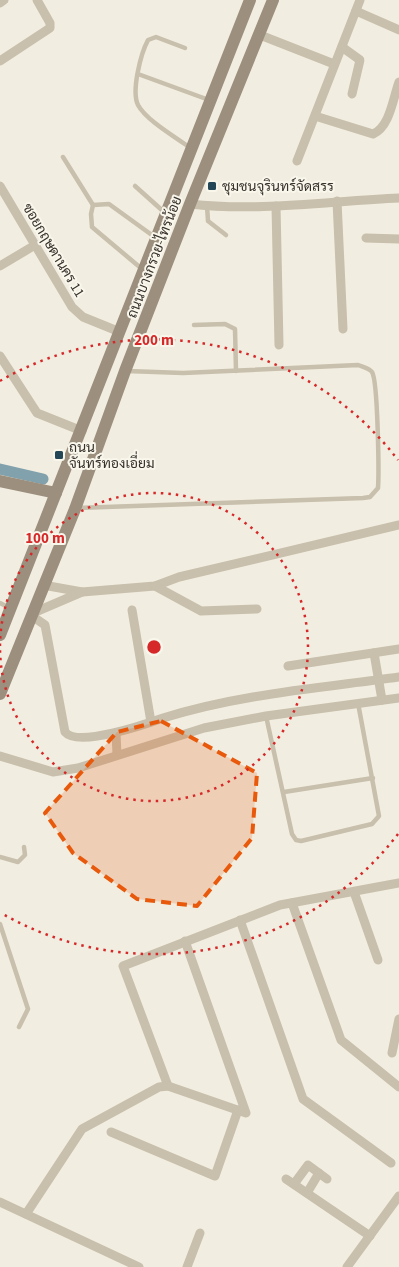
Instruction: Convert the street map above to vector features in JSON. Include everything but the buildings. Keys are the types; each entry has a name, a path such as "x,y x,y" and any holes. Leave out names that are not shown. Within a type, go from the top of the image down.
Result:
{"main road":[{"name":"ถนนบางกรวย-ไทรน้อย","path":"0,635 6,606 82,431 250,0"},
{"name":"ถนนบางกรวย-ไทรน้อย","path":"0,694 75,508 125,371 190,204 274,0"},
{"path":"133,298 151,305"},
{"path":"0,480 56,493"}],"street":[{"path":"0,3 4,0"},
{"path":"0,61 50,28 50,24 37,0"},
{"path":"297,161 360,0"},
{"path":"356,12 399,30"},
{"path":"260,35 334,64"},
{"path":"342,47 360,60 352,94"},
{"path":"315,116 374,134 380,132 386,122 398,86"},
{"name":"ซอยกฤษดานคร 11","path":"0,186 3,198 77,312 120,332"},
{"path":"190,204 208,206 276,206 337,200 399,198"},
{"path":"337,200 343,328"},
{"path":"276,206 279,345"},
{"path":"366,238 399,239"},
{"path":"0,266 35,245"},
{"path":"0,356 37,412 43,417 82,431"},
{"path":"43,586 82,592 155,586 179,577 399,525"},
{"path":"155,586 201,611 257,609"},
{"path":"82,592 32,614 44,625 65,732 74,737 116,733 194,709 263,694 399,677"},
{"path":"132,610 151,722"},
{"path":"288,666 399,649"},
{"path":"374,653 382,700"},
{"path":"0,756 53,772 78,768 204,728 266,716 399,698"},
{"path":"116,733 118,756"},
{"path":"168,1086 123,966 240,920 292,903 399,883"},
{"path":"354,892 378,960"},
{"path":"292,903 341,1040 399,1087"},
{"path":"240,920 303,1099 391,1162"},
{"path":"26,1214 82,1129 159,1087 168,1086 246,1113 185,942"},
{"path":"392,1053 399,1019"},
{"path":"111,1132 215,1176 238,1110"},
{"path":"294,1184 308,1165 323,1176 307,1193"},
{"path":"286,1179 370,1236"},
{"path":"347,1267 399,1196"},
{"path":"0,1202 139,1267"},
{"path":"187,1267 200,1233"}],"lane":[{"path":"185,48 156,37 152,38 146,46 138,74 136,99 139,107 191,149"},
{"path":"138,74 210,101"},
{"path":"63,157 93,205 91,214 92,226 144,270"},
{"path":"135,186 166,213"},
{"path":"93,205 109,204 156,238"},
{"path":"208,206 208,221 226,235"},
{"path":"194,325 225,324 235,329 236,370"},
{"path":"75,508 363,498 374,494 378,488 378,428 371,371 358,365 183,373 125,371"},
{"path":"266,716 292,834 296,840 301,841 376,822 379,816 358,704"},
{"path":"284,792 373,778"},
{"path":"0,857 18,862 25,855 24,846"},
{"path":"0,924 28,1009 19,1027"}],"highlighted area":[{"path":"161,721 257,773 252,838 197,906 137,899 73,853 45,813 117,732"}],"waterway":[{"path":"0,469 43,479"}],"place":[{"name":"ชุมชนจุรินทร์จัดสรร","path":"212,186"},
{"name":"ถนน จันทร์ทองเอี่ยม","path":"59,455"}]}
